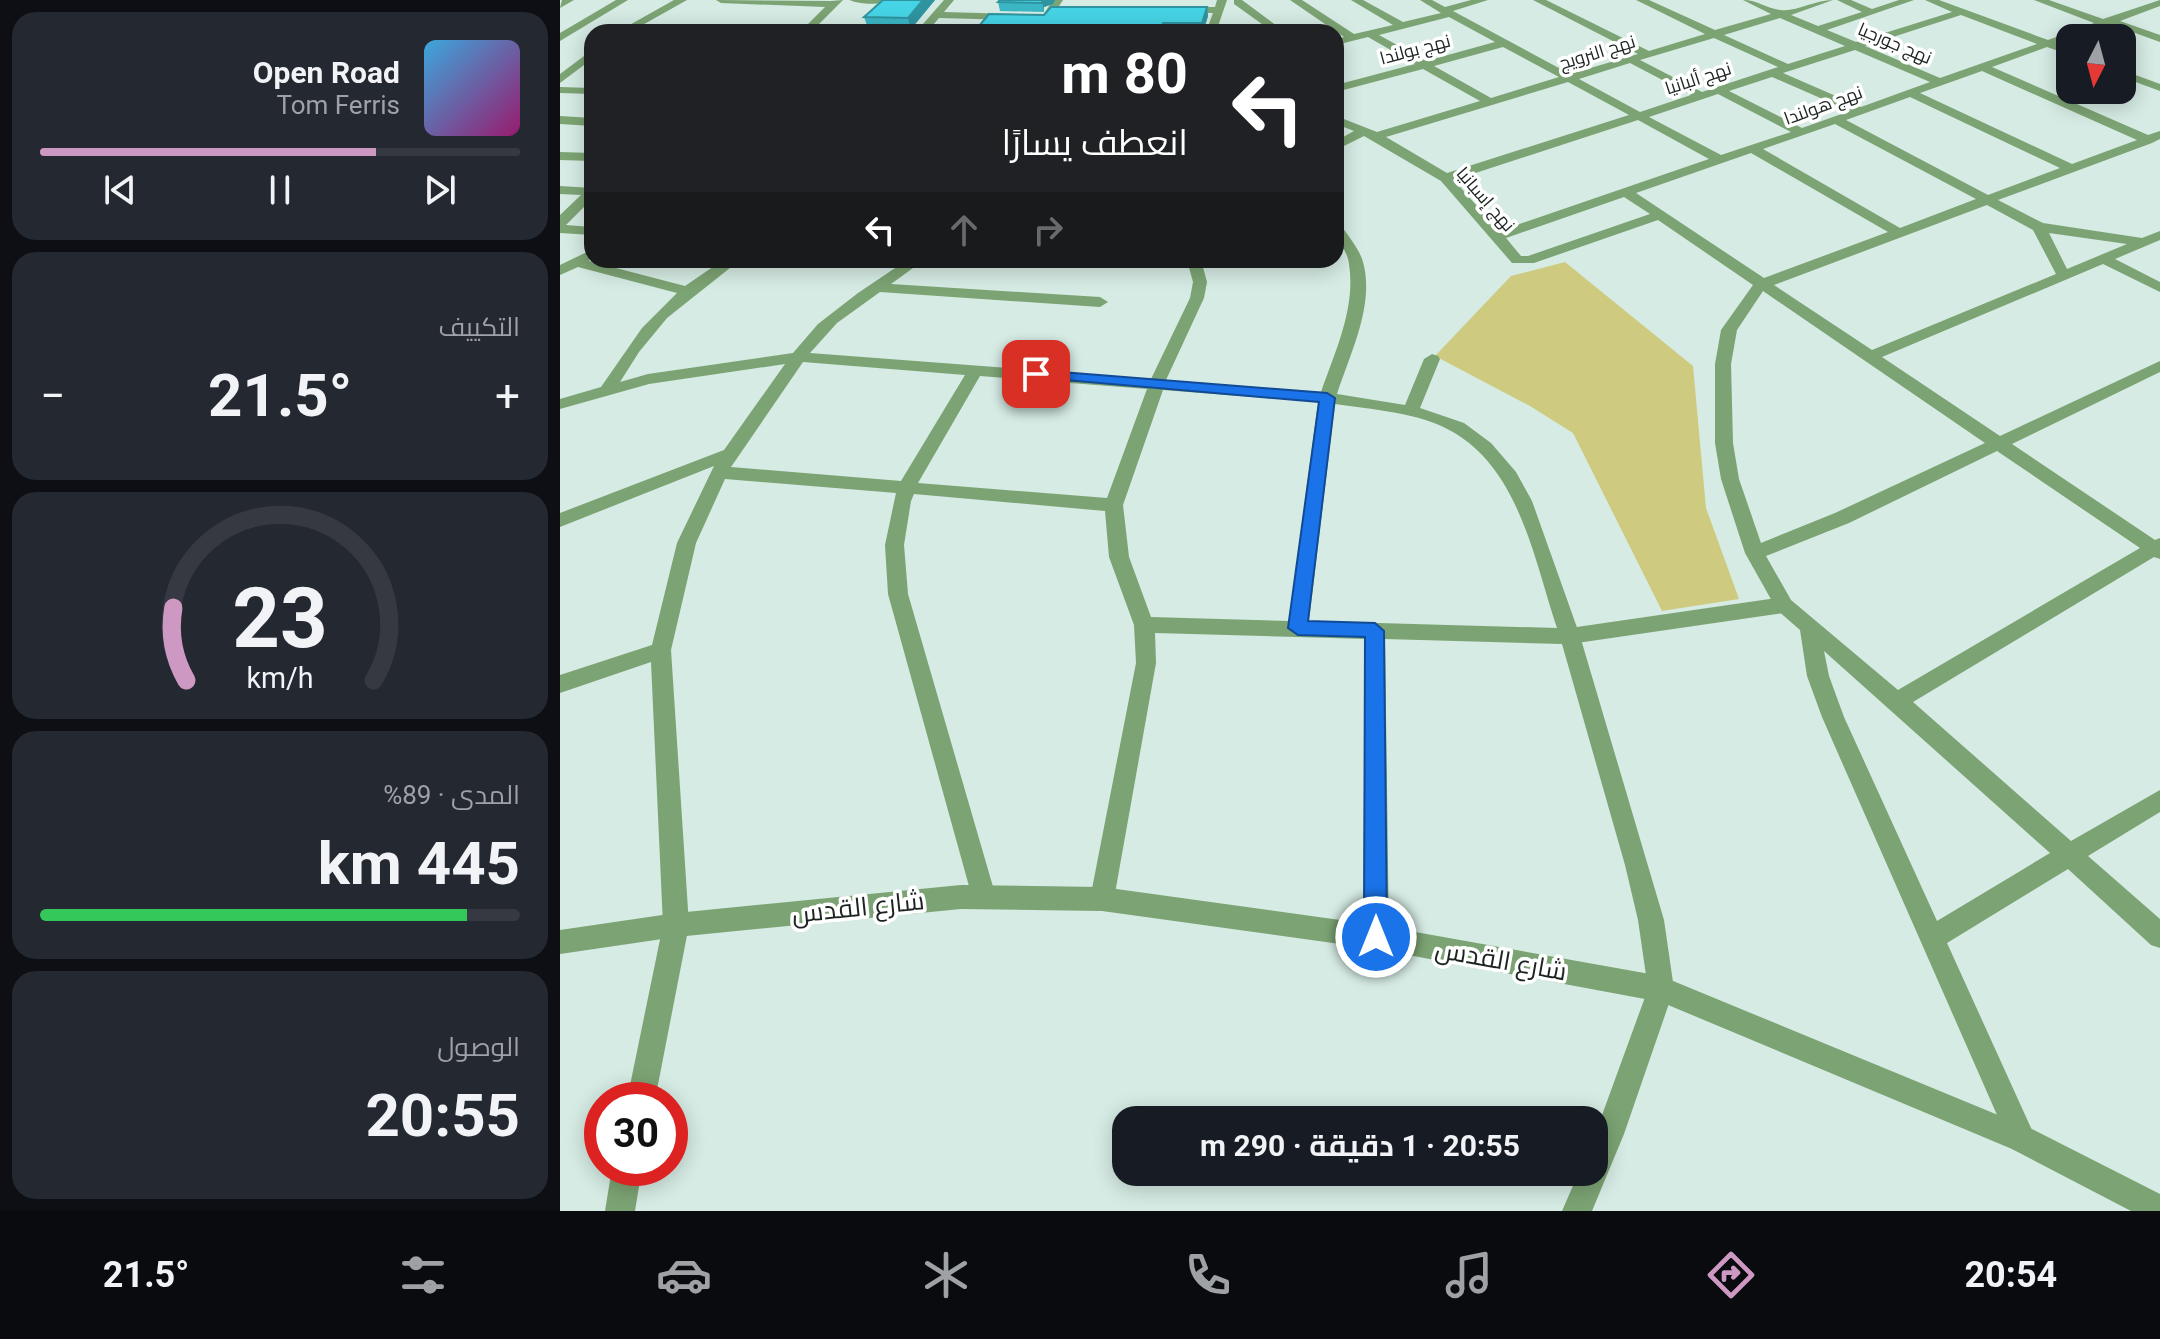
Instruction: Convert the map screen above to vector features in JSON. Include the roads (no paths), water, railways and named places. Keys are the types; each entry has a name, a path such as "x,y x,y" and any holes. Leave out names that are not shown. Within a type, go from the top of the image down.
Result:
{"street":[{"path":"560,5 569,0"},
{"path":"560,38 623,0"},
{"path":"637,24 682,0"},
{"path":"721,0 835,2"},
{"path":"855,0 888,0"},
{"path":"928,24 949,0"},
{"path":"1295,0 1332,24"},
{"path":"1356,0 1402,26"},
{"path":"1425,0 1720,160"},
{"path":"1344,40 1402,26 1483,0"},
{"path":"1538,0 1649,55"},
{"path":"1641,0 1788,68"},
{"name":"نهج جورجيا","path":"1748,0 1939,82"},
{"name":"نهج النرويج","path":"1344,143 1573,78 1828,0"},
{"path":"1842,0 1871,12"},
{"path":"1817,30 1909,0"},
{"path":"1930,0 1960,6 2056,47"},
{"path":"2039,0 2160,39"},
{"path":"1173,10 1241,1 1270,24"},
{"path":"813,24 835,2"},
{"name":"نهج هولندا","path":"1496,237 1836,120 2044,42 2160,3"},
{"path":"1214,24 1221,4"},
{"name":"نهج ألبانيا","path":"1446,178 1854,46 1960,6"},
{"path":"935,15 989,16 1066,10"},
{"path":"983,24 989,16"},
{"path":"1344,32 1353,38"},
{"path":"1370,34 1490,102"},
{"name":"نهج بولندا","path":"1344,87 1504,43"},
{"path":"560,80 584,60"},
{"path":"1632,60 1702,96"},
{"path":"1980,66 2154,137"},
{"path":"1773,73 1860,111"},
{"path":"2136,79 2160,88"},
{"path":"560,90 584,91"},
{"path":"1719,90 1801,132"},
{"path":"1910,93 2071,168"},
{"path":"560,120 584,122"},
{"path":"1836,120 2039,227 2143,242"},
{"name":"نهج إسبانيا","path":"1344,123 1370,134 1446,178 1512,257 1524,261 1658,216"},
{"path":"2154,137 1760,285 1729,330 1722,400 1730,479 1755,553 1784,605 1897,701 2160,936"},
{"path":"1753,149 1897,232"},
{"path":"560,156 584,157"},
{"path":"560,190 584,192"},
{"path":"1627,193 1867,358 2158,548 1897,701"},
{"path":"560,223 584,200"},
{"path":"2039,227 2063,274"},
{"path":"560,229 584,230"},
{"path":"1867,358 2160,235"},
{"path":"1298,628 1327,398 1350,332 1359,290 1356,260 1344,241"},
{"path":"560,271 584,258"},
{"path":"2104,259 2160,288"},
{"path":"577,262 584,264"},
{"path":"600,268 686,291"},
{"path":"609,387 642,335 686,291 721,268"},
{"path":"645,1082 676,925 661,650 668,607 691,523 729,454 799,357 830,322 905,268"},
{"path":"1102,899 1146,663 1144,625 1119,557 1114,505 1157,383 1197,298 1200,282 1196,268"},
{"path":"877,287 1100,302"},
{"path":"560,404 609,387 799,357 1327,398 1411,411 1458,427 1485,447 1510,476 1523,501 1570,636 1648,906 1661,989 1610,1134 1577,1211"},
{"path":"1411,411 1432,359"},
{"path":"1755,553 1842,518 2160,366"},
{"path":"976,370 908,487 897,521 898,588 905,624 984,897"},
{"path":"560,520 729,454"},
{"path":"718,472 1114,505"},
{"path":"1144,625 1570,636 1784,605"},
{"path":"1810,630 1818,676 1833,717 2022,1139"},
{"path":"1375,631 1376,937"},
{"path":"560,684 661,650"},
{"path":"1930,939 2160,800"},
{"name":"شارع القدس","path":"560,942 676,925 984,897 1102,899 1376,937 1661,989 2022,1139 2160,1210"},
{"path":"620,1211 624,1186"}]}
